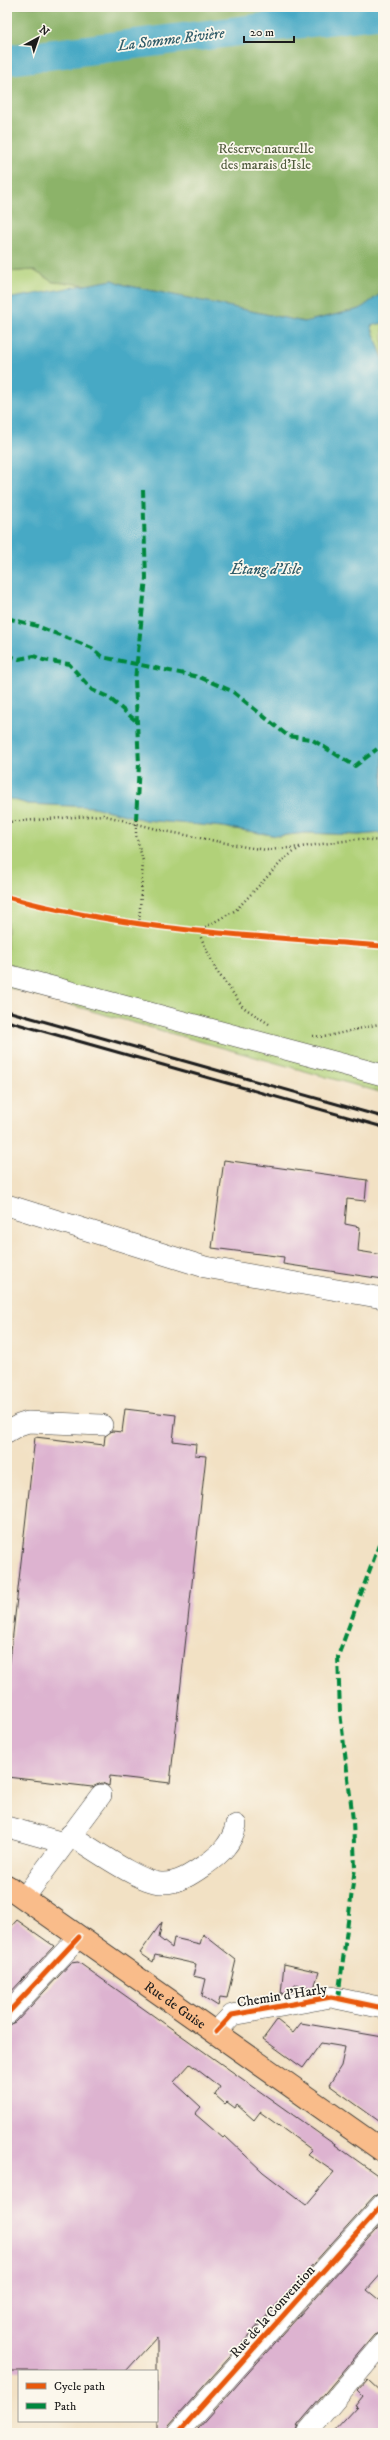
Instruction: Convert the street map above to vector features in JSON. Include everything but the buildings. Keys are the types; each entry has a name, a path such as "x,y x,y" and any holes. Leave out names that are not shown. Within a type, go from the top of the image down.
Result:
{"main road":[{"name":"Rue de Guise","path":"15,1892 383,2151"}],"street":[{"path":"7,975 383,1075"},
{"path":"7,1205 205,1267 383,1298"},
{"path":"7,1432 18,1425 28,1422 102,1425"},
{"path":"15,1892 67,1839 101,1795"},
{"path":"7,1827 67,1839 144,1879 161,1883 188,1877 212,1860 226,1847 233,1835 236,1825"},
{"path":"7,2014 79,1937"},
{"name":"Chemin d'Harly","path":"216,2032 232,2015 331,1998 383,2008"},
{"name":"Rue de la Convention","path":"178,2433 383,2204"},
{"path":"307,2433 383,2343"}],"path":[{"path":"7,822 103,815 136,821 165,831 267,850 358,839 383,841"},
{"path":"136,821 136,835 143,861 140,924"},
{"path":"270,1025 243,1007 216,970 198,931 236,910 286,858 300,847"},
{"path":"310,1036 324,1037 379,1024 383,1025"}],"green space":[{"name":"Réserve naturelle des marais d'Isle","path":"7,7 383,7 383,292 360,309 304,322 125,285 113,280 92,285 53,282 33,270 7,272"},
{"path":"33,270 53,282 92,285 7,299 7,272"},
{"path":"383,323 383,359 371,325"},
{"path":"7,798 28,804 94,807 145,820 223,827 278,836 306,833 358,835 383,833 383,1093 7,987"}],"water":[{"name":"Étang d'Isle","path":"113,280 125,285 304,322 360,309 383,292 383,323 371,326 383,359 383,833 358,835 306,833 278,836 223,827 145,820 94,807 28,804 7,798 7,299"}],"waterway":[{"name":"La Somme Rivière","path":"7,60 383,13"}],"railway":[{"path":"7,1011 383,1117"},
{"path":"7,1021 383,1127"}],"marked path":[{"path":"136,820 139,764 135,680 146,578 143,490"},
{"path":"7,618 37,626 92,648 102,657 199,677 232,691 288,736 311,739 355,766 377,749"},
{"path":"7,655 19,659 34,656 43,660 69,664 92,690 108,697 136,721"},
{"path":"338,1998 355,1868 353,1820 340,1712 338,1656 383,1534"}],"cycle path":[{"path":"7,897 100,918 147,925 241,935 383,946"},
{"path":"7,2014 79,1937"},
{"path":"216,2032 232,2015 331,1997 383,2008"},
{"path":"178,2433 383,2204"}]}
